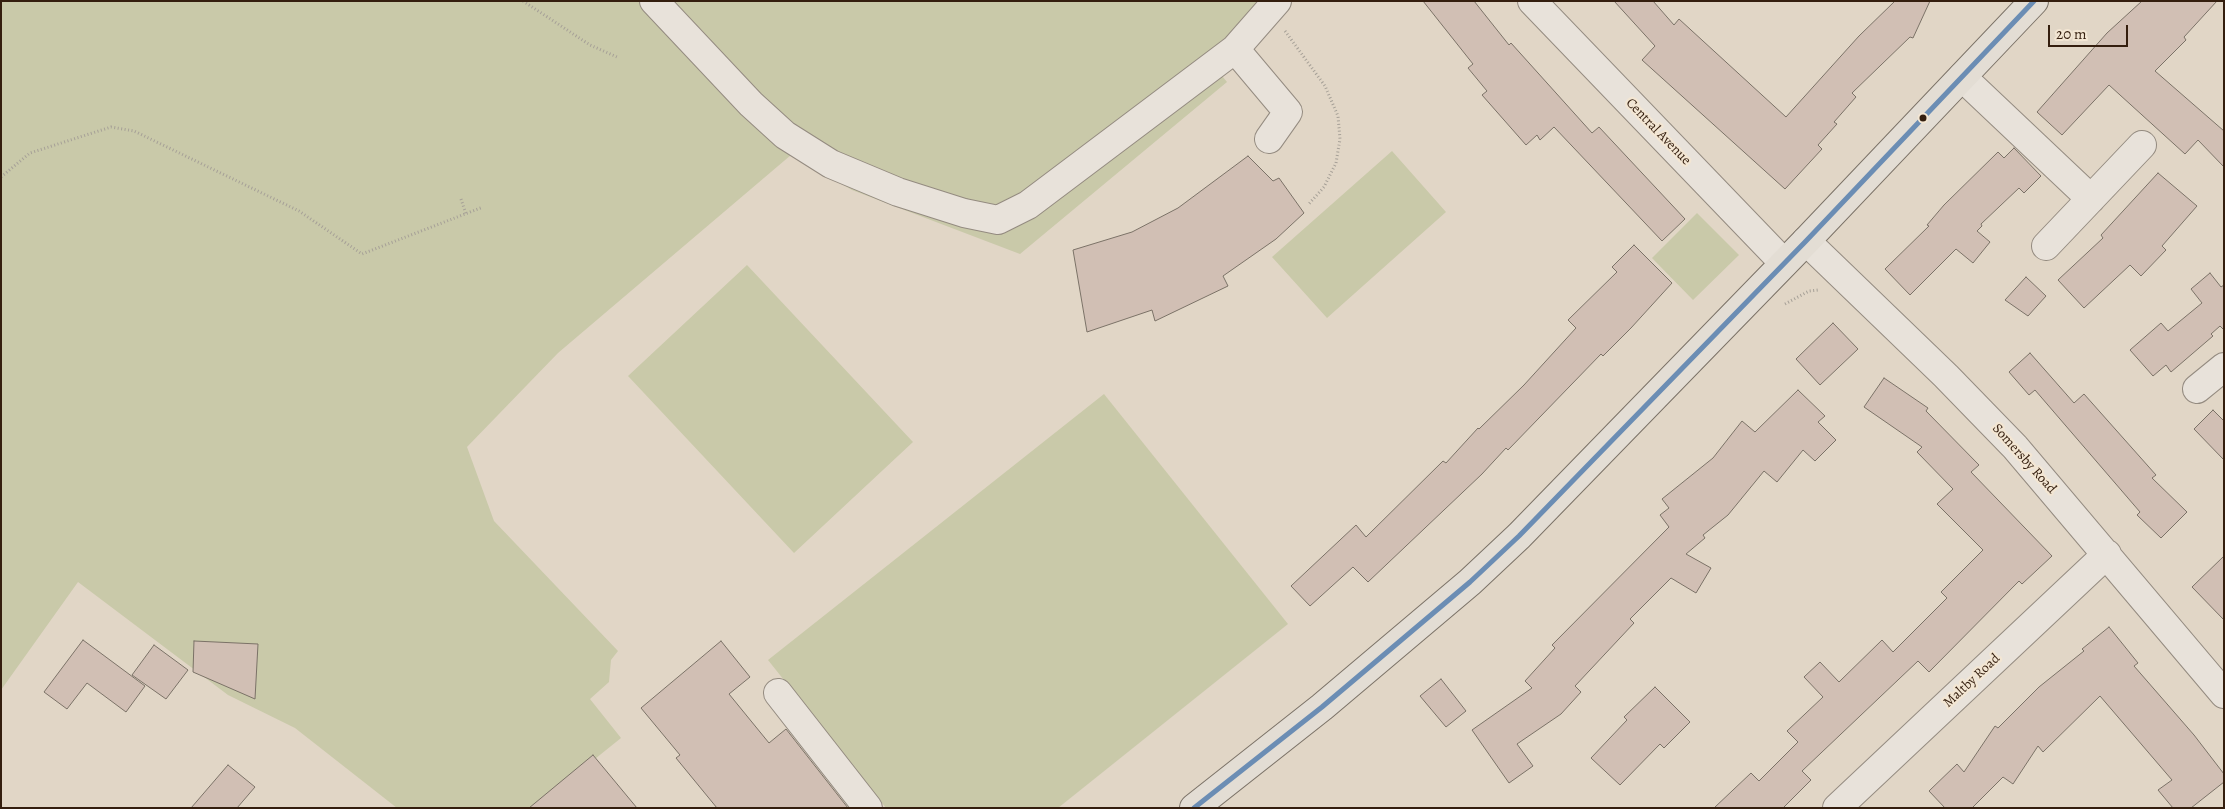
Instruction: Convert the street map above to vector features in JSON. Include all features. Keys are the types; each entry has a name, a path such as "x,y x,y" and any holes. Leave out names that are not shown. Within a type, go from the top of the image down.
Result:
{"main road":[{"path":"1194,808 1322,708 1470,582 1519,536 1806,241 2034,1"}],"street":[{"path":"654,1 750,104 785,136 831,164 898,192 964,213 998,220 1028,205 1235,49 1277,1"},
{"name":"Central Avenue","path":"1532,1 1784,263"},
{"path":"1235,49 1288,112 1268,139"},
{"path":"1962,77 2091,199"},
{"path":"2046,246 2142,145"},
{"name":"Somersby Road","path":"1806,241 1946,376 2015,447 2220,683"},
{"path":"2197,389 2224,367"},
{"name":"Maltby Road","path":"1837,808 2107,554"},
{"path":"778,693 868,808"}],"path":[{"path":"523,1 590,45 617,57"},
{"path":"1286,33 1326,86 1338,116 1340,139 1336,164 1324,187 1308,205"},
{"path":"1,177 30,153 111,127 134,130 299,210 362,254 483,207"},
{"path":"461,199 466,214"}],"green space":[{"path":"1,1 1259,1 1208,59 1227,82 1020,254 852,190 791,155 558,353 467,447 494,521 618,651 611,660 609,682 590,699 621,738 534,808 397,808 295,728 228,695 78,582 1,690"},
{"path":"1392,151 1446,212 1327,318 1272,257"},
{"path":"1697,213 1739,255 1693,300 1652,258"},
{"path":"747,265 913,442 794,553 628,376"},
{"path":"1104,394 1288,624 1058,808 886,808 768,660"}],"building":[{"path":"1423,1 1474,1 1509,45 1511,43 1592,133 1599,127 1685,219 1662,241 1554,127 1540,140 1537,135 1526,145 1482,95 1487,91 1468,68 1473,64"},
{"path":"1614,1 1653,1 1674,25 1679,19 1786,117 1859,36 1895,1 1930,1 1913,38 1910,37 1852,93 1856,97 1834,122 1837,124 1818,145 1822,149 1785,189 1642,60 1655,46"},
{"path":"2142,1 2217,1 2184,37 2186,40 2155,71 2224,131 2224,167 2198,140 2185,154 2109,85 2062,135 2037,112 2107,33"},
{"path":"2014,148 2041,176 2024,193 2019,188 1981,224 1982,226 1977,231 1990,242 1973,263 1956,249 1910,295 1885,269 1929,226 1927,225 1944,205 1998,152 2004,158"},
{"path":"1248,156 1273,181 1279,178 1304,213 1276,239 1223,276 1228,286 1155,321 1152,310 1087,332 1073,250 1132,232 1178,208"},
{"path":"2158,173 2197,206 2162,246 2166,250 2141,276 2130,265 2084,308 2058,280 2103,238 2101,235"},
{"path":"1634,245 1672,283 1631,328 1603,356 1601,354 1508,450 1506,448 1482,474 1368,582 1353,567 1310,606 1291,586 1356,525 1366,537 1443,461 1446,463 1478,428 1524,385 1576,328 1568,320 1617,272 1612,267"},
{"path":"2210,273 2221,287 2224,285 2224,330 2220,326 2211,334 2213,336 2171,372 2166,365 2153,376 2130,350 2161,323 2168,331 2202,303 2191,289"},
{"path":"2026,277 2046,296 2028,316 2005,300"},
{"path":"1833,323 1858,349 1820,385 1796,359"},
{"path":"2030,353 2074,403 2084,394 2156,475 2152,478 2187,512 2161,538 2137,515 2140,512 2035,390 2029,395 2009,372"},
{"path":"1884,378 1928,408 1926,411 1979,465 1971,472 2052,556 2022,584 2019,581 1929,672 1918,661 1802,771 1811,780 1783,808 1714,808 1751,773 1759,781 1798,742 1787,731 1823,697 1804,677 1820,662 1839,682 1882,640 1893,652 1947,598 1941,592 1983,550 1937,504 1953,489 1917,452 1922,447 1864,407"},
{"path":"1798,390 1825,416 1818,422 1836,440 1815,461 1803,450 1777,482 1764,471 1728,515 1703,535 1705,538 1686,554 1711,568 1696,593 1671,578 1630,619 1634,623 1575,686 1581,692 1561,714 1517,744 1533,766 1509,783 1472,730 1532,688 1525,681 1555,648 1552,645 1669,527 1660,515 1669,508 1662,499 1713,458 1742,421 1755,432"},
{"path":"2213,410 2224,421 2224,460 2194,429"},
{"path":"2224,556 2224,620 2192,587"},
{"path":"2109,627 2138,663 2134,666 2194,735 2224,774 2224,782 2191,808 2173,808 2158,790 2172,780 2100,696 2043,752 2038,746 2013,784 2003,777 1972,808 1945,808 1929,791 1957,764 1964,772 1995,726 1998,728 2039,687 2084,651 2082,649"},
{"path":"83,640 145,686 126,712 87,683 67,709 44,692"},
{"path":"194,641 258,644 255,699 193,672"},
{"path":"721,641 750,677 729,694 769,743 786,729 848,808 717,808 676,758 680,755 641,708"},
{"path":"154,645 188,670 166,699 132,675"},
{"path":"1441,679 1466,711 1446,727 1420,696"},
{"path":"1655,687 1690,722 1664,748 1660,744 1620,785 1591,758 1627,720 1624,717"},
{"path":"593,755 637,808 529,808"},
{"path":"228,765 255,787 237,808 191,808"}],"transit line":[{"path":"1194,808 1322,707 1470,582 1519,536 1806,241 2034,1"}]}
